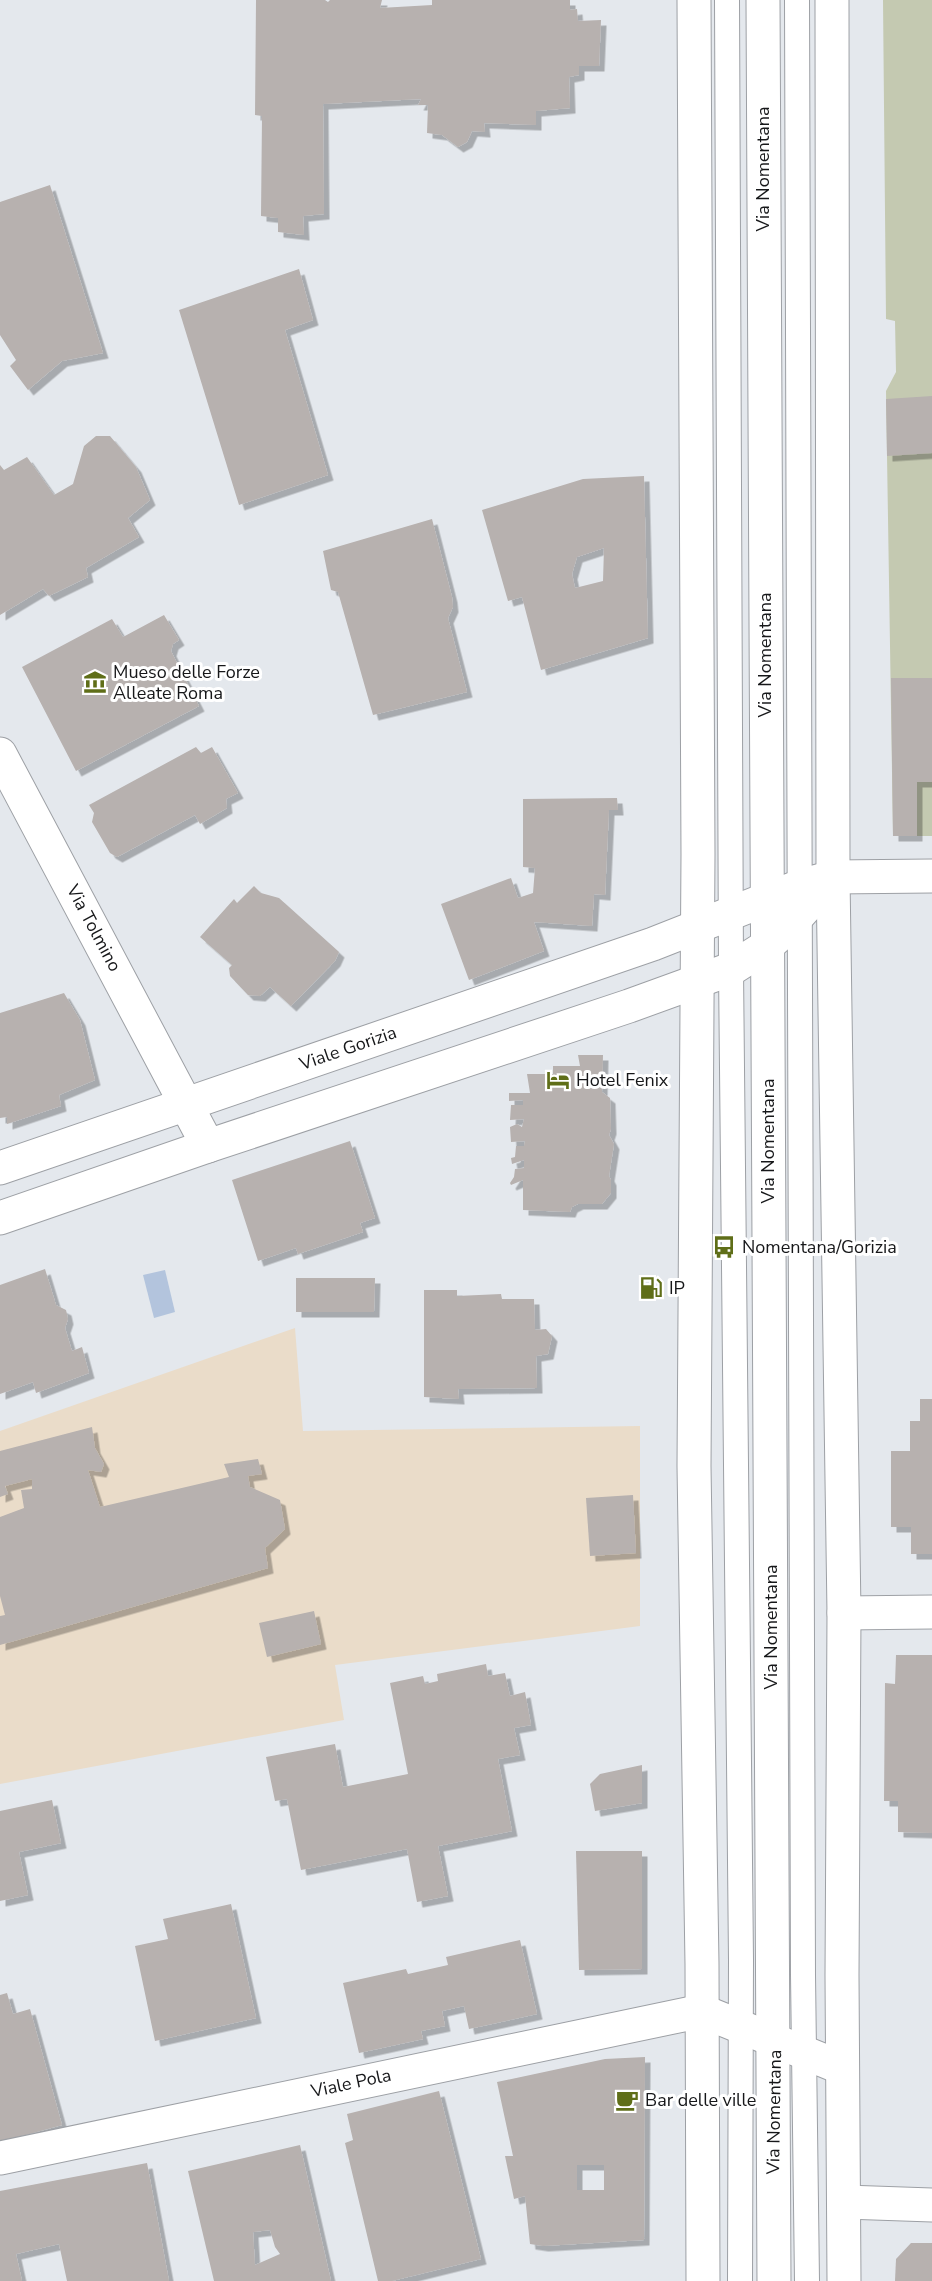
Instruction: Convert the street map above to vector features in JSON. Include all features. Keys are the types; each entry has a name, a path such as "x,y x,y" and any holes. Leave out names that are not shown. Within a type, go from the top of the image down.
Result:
{"street":[{"path":"694,0 698,854 695,984 694,1466 702,2011 703,2281"},
{"name":"Via Nomentana","path":"763,0 765,900 789,2047 772,2105 774,2281"},
{"path":"832,0 834,877 844,1613 842,2068 844,2281"},
{"name":"Via Tolmino","path":"0,754 208,1146"},
{"name":"Viale Gorizia","path":"0,1168 696,928 765,900 800,900 834,877 932,876"},
{"path":"0,1218 208,1146 695,984 731,969 767,946 800,900"},
{"path":"844,1613 932,1612"},
{"path":"702,2011 842,2068"},
{"name":"Viale Pola","path":"0,2158 702,2011"},
{"path":"845,2202 932,2205"}],"lane":[{"name":"Via Nomentana","path":"727,0 731,969 741,1960 740,2281"},
{"name":"Via Nomentana","path":"797,0 800,900 789,2047 807,2281"}],"shaded area":[{"path":"295,1328 303,1431 640,1426 640,1626 335,1665 344,1720 0,1784 0,1431"}],"green space":[{"path":"883,0 932,0 932,836 893,836 886,391 896,372 895,321 886,319"}],"water":[{"path":"165,1270 175,1312 154,1318 143,1275"}],"building":[{"path":"256,0 325,0 328,2 330,0 382,0 380,8 432,5 432,0 570,0 570,10 577,9 578,21 601,20 599,66 579,66 579,75 569,77 570,108 536,111 536,125 484,123 485,132 472,131 467,142 458,147 442,135 427,133 428,105 418,105 421,99 323,104 324,214 303,216 304,235 278,232 278,218 261,216 262,116 255,115"},
{"path":"50,185 103,353 62,361 28,390 10,366 16,360 0,335 0,202"},
{"path":"299,269 313,320 285,330 328,475 239,505 179,310"},
{"path":"932,396 932,453 887,456 886,399"},
{"path":"96,436 110,436 136,467 150,500 128,518 139,537 86,568 88,577 49,596 43,589 0,615 0,465 4,470 27,457 54,495 73,484 84,446"},
{"path":"644,476 648,638 541,670 522,597 508,601 482,510 583,479","holes":["604,548 603,581 575,588 572,574 577,557"]},
{"path":"432,519 452,597 453,607 448,618 467,692 373,715 338,592 331,590 323,551"},
{"path":"164,615 179,640 173,644 171,651 199,706 76,771 22,667 112,619 123,637"},
{"path":"891,678 932,678 932,782 917,782 917,836 893,836"},
{"path":"196,747 201,753 212,747 238,793 226,799 227,808 200,824 195,815 117,857 110,853 92,822 94,813 89,805"},
{"path":"617,798 618,810 609,810 605,895 594,894 592,926 534,922 544,951 469,980 441,904 511,878 518,898 533,893 535,868 523,867 523,799"},
{"path":"254,886 261,893 279,898 339,952 335,961 291,1006 270,987 260,996 248,995 230,976 229,968 232,965 200,937 234,899 237,903"},
{"path":"64,993 80,1020 95,1080 59,1095 61,1106 7,1124 7,1117 0,1118 0,1013"},
{"path":"578,1055 603,1055 602,1092 610,1098 611,1129 609,1135 614,1144 609,1176 611,1193 602,1204 578,1204 572,1207 570,1212 523,1210 523,1180 511,1185 510,1183 515,1169 524,1168 524,1160 512,1164 511,1158 515,1157 516,1146 524,1146 525,1141 511,1142 510,1127 517,1124 522,1127 524,1119 510,1120 511,1105 523,1105 523,1100 509,1101 509,1093 530,1093 527,1074 553,1074 553,1066 580,1066"},
{"path":"350,1141 375,1218 360,1223 363,1232 298,1254 296,1248 258,1261 232,1180"},
{"path":"45,1269 56,1305 66,1310 68,1319 65,1328 72,1351 82,1347 89,1373 36,1393 33,1382 0,1394 0,1285"},
{"path":"296,1278 375,1278 374,1312 296,1312"},
{"path":"424,1290 457,1290 457,1296 501,1294 502,1299 534,1299 535,1330 546,1329 552,1336 548,1354 536,1356 537,1388 458,1389 459,1399 424,1397"},
{"path":"920,1399 932,1399 932,1554 911,1554 911,1527 891,1527 891,1451 910,1451 910,1421 920,1421"},
{"path":"92,1427 95,1448 104,1464 101,1472 88,1470 100,1507 229,1477 224,1464 258,1459 262,1474 248,1476 250,1487 280,1500 285,1529 265,1548 268,1568 0,1645 0,1616 5,1615 0,1596 0,1517 24,1508 21,1490 32,1489 32,1479 5,1486 8,1494 0,1497 0,1451"},
{"path":"633,1495 636,1553 590,1556 586,1498"},
{"path":"314,1611 321,1644 267,1657 259,1623"},
{"path":"896,1655 932,1655 932,1833 898,1832 898,1801 884,1801 885,1683 895,1684"},
{"path":"486,1664 488,1676 505,1673 510,1696 525,1692 531,1725 514,1728 520,1755 498,1759 512,1831 438,1846 448,1896 417,1902 407,1849 301,1870 287,1799 275,1801 266,1757 335,1744 343,1787 408,1774 390,1683 423,1676 425,1684 438,1681 437,1674"},
{"path":"642,1765 642,1803 595,1811 590,1784 600,1774"},
{"path":"52,1800 61,1843 19,1852 28,1895 0,1901 0,1811"},
{"path":"576,1851 642,1851 642,1969 579,1970"},
{"path":"231,1904 256,2018 155,2041 135,1946 168,1939 163,1919"},
{"path":"520,1940 537,2014 469,2029 464,2006 442,2011 445,2026 421,2031 423,2039 359,2053 343,1983 406,1969 408,1974 448,1965 446,1957"},
{"path":"7,1993 13,2014 30,2009 62,2125 0,2142 0,1995"},
{"path":"645,2057 644,2240 543,2246 530,2244 525,2196 514,2199 505,2156 513,2156 497,2082 605,2059","holes":["577,2165 604,2165 604,2190 577,2190"]},
{"path":"439,2091 481,2259 392,2281 378,2281 345,2143 353,2140 347,2114"},
{"path":"300,2145 331,2281 214,2281 188,2171","holes":["270,2230 275,2247 280,2254 255,2265 253,2232"]},
{"path":"147,2163 169,2281 67,2281 59,2244 16,2254 22,2281 0,2281 0,2191"},
{"path":"911,2243 932,2243 932,2281 895,2281 896,2259"}],"place":[{"name":"Mueso delle Forze Alleate Roma","path":"95,682"},
{"name":"Hotel Fenix","path":"558,1080"},
{"name":"Nomentana/Gorizia","path":"724,1247"},
{"name":"IP","path":"651,1288"},
{"name":"Bar delle ville","path":"627,2100"}]}
